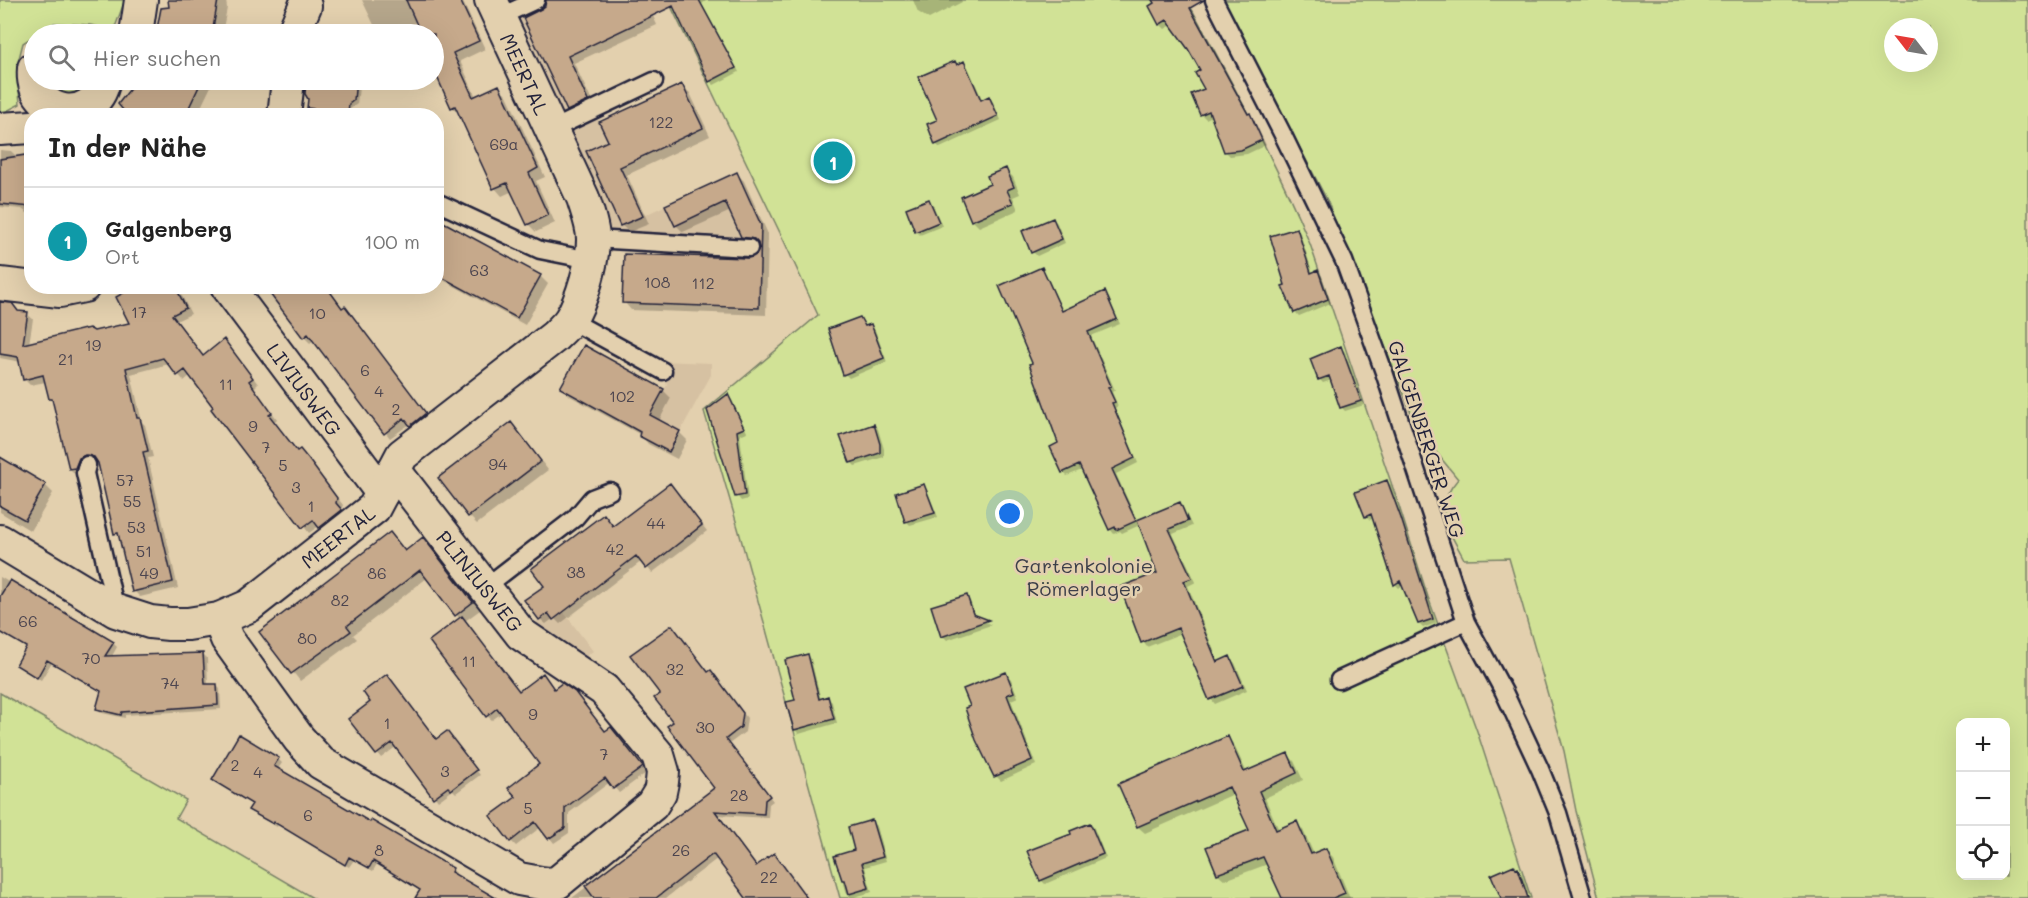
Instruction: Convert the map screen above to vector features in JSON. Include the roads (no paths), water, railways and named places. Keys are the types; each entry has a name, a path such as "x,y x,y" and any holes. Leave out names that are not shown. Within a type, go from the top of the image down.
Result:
{"street":[{"path":"137,24 141,0"},
{"path":"297,24 305,6"},
{"name":"MEERTAL","path":"0,541 116,611 132,617 169,624 188,624 219,619 249,606 375,508 402,455 554,338 570,320 581,295 592,250 583,198 495,8"},
{"path":"38,90 48,104 90,98"},
{"path":"285,108 287,90"},
{"path":"0,129 24,128"},
{"path":"0,284 24,287"},
{"name":"LIVIUSWEG","path":"234,294 388,482"},
{"name":"PLINIUSWEG","path":"219,619 227,639 299,739 321,764 508,874 563,890 652,805 663,782 663,772 658,755 604,690 521,634 484,588 388,482"}],"lane":[{"name":"MEERTAL","path":"495,8 536,0"},
{"name":"GALGENBERGER WEG","path":"1214,0 1344,261 1384,372 1466,622 1504,692 1540,769 1558,813 1583,898"},
{"name":"MEERTAL","path":"551,130 654,81"},
{"path":"444,205 540,250 749,248"},
{"path":"570,320 663,371"},
{"path":"87,465 86,473 116,611"},
{"path":"484,588 574,518 592,498 610,491"},
{"path":"1339,680 1466,622"}],"place":[{"name":"Galgenberg","path":"833,161"}],"park label":[{"name":"Gartenkolonie Römerlager","path":"1084,576"}]}
